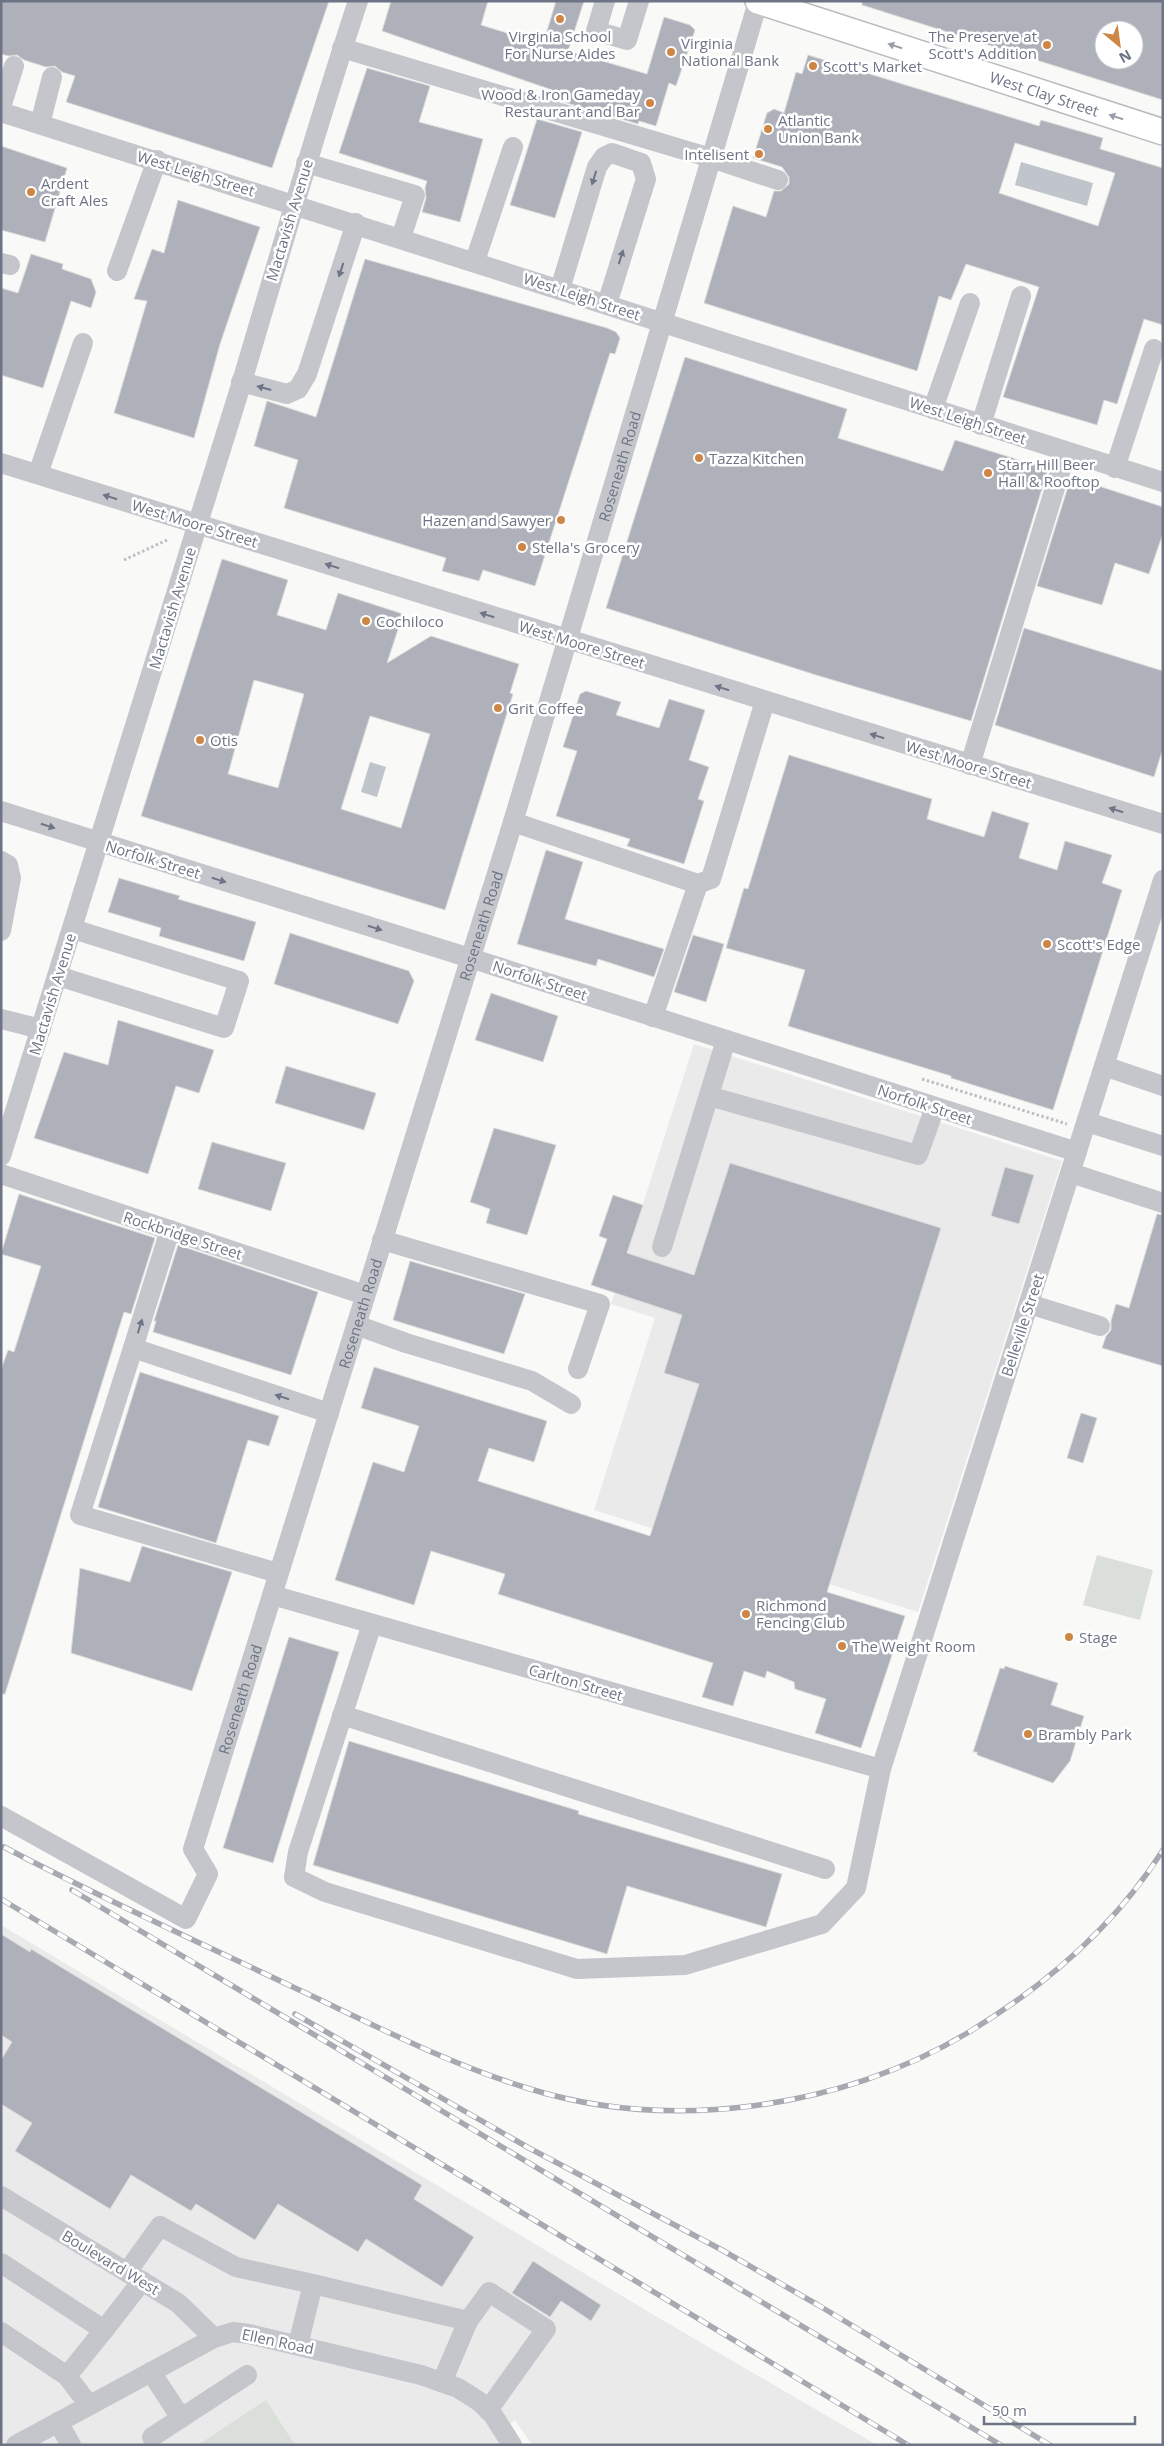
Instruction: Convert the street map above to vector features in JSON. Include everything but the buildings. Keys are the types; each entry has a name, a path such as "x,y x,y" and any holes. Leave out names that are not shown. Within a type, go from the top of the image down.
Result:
{"main road":[{"name":"West Clay Street","path":"757,2 1163,132"}],"street":[{"name":"Mactavish Avenue","path":"1,1156 100,843 306,163 358,1"},
{"path":"605,1 596,31 627,40 639,1"},
{"name":"Roseneath Road","path":"1,1816 186,1919 208,1874 193,1850 512,822 757,2"},
{"path":"342,48 711,158 778,180"},
{"path":"1,107 14,66"},
{"path":"40,124 52,77"},
{"name":"West Leigh Street","path":"1,112 294,203 1163,482"},
{"path":"475,261 513,147"},
{"path":"560,289 597,167 604,157 612,153 641,163 646,179 607,304"},
{"path":"117,271 157,160"},
{"path":"306,163 415,195 401,238"},
{"path":"241,382 287,394 298,389 307,374 356,223"},
{"path":"981,424 1021,296"},
{"path":"933,409 970,304"},
{"path":"38,474 83,342"},
{"path":"1115,468 1154,349"},
{"path":"970,765 1066,452"},
{"name":"West Moore Street","path":"1,463 1163,824"},
{"path":"512,822 698,884 711,879 766,701"},
{"name":"Norfolk Street","path":"1,811 470,958 1077,1152"},
{"path":"1,861 8,865 11,878 1,931"},
{"name":"Belleville Street","path":"342,1715 298,1852 294,1876 325,1892 577,1969 685,1965 822,1924 856,1888 881,1769 1163,880"},
{"path":"653,1017 698,884"},
{"path":"58,976 224,1028 236,991 239,981 73,929"},
{"path":"1,1019 41,1030"},
{"path":"662,1247 726,1040"},
{"path":"1104,1066 1163,1086"},
{"path":"709,1096 918,1155 935,1107"},
{"path":"1087,1122 1163,1146"},
{"path":"1071,1172 1163,1203"},
{"name":"Rockbridge Street","path":"1,1174 365,1295"},
{"path":"170,1230 80,1515 278,1574"},
{"path":"382,1240 600,1304 578,1369"},
{"path":"1029,1304 1100,1326"},
{"path":"356,1325 406,1343 532,1381 571,1404"},
{"path":"134,1348 329,1413"},
{"name":"Carlton Street","path":"272,1595 881,1769"},
{"path":"372,1624 342,1715 825,1868"},
{"name":"Boulevard West","path":"1,2196 178,2302 214,2338"},
{"path":"67,2376 104,2330 160,2226 236,2267 468,2321"},
{"path":"1,2264 104,2330"},
{"path":"298,2345 313,2284"},
{"path":"442,2382 468,2321 489,2292 546,2329 491,2413 512,2445"},
{"path":"1,2332 67,2376 89,2405"},
{"name":"Ellen Road","path":"16,2445 214,2338 234,2332 298,2345 442,2382 458,2388 491,2413"},
{"path":"151,2372 181,2418"},
{"path":"152,2436 247,2375"},
{"path":"58,2422 71,2445"}],"path":[{"path":"124,560 167,540"}],"shaded area":[{"path":"1021,162 1093,183 1087,206 1015,185"},
{"path":"370,762 386,767 377,797 361,792"},
{"path":"694,1044 1062,1161 918,1612 594,1510 655,1318 611,1304"},
{"path":"1097,1555 1153,1570 1140,1620 1083,1605"},
{"path":"1,1925 659,2318 877,2445 532,2445 515,2420 494,2435 500,2445 1,2445"},
{"path":"266,2400 295,2445 198,2445"}],"railway":[{"path":"4,1847 76,1884 380,2028 467,2067 527,2088 582,2102 638,2109 696,2110 754,2106 811,2095 866,2080 919,2058 969,2032 1025,1995 1101,1929 1144,1878 1163,1850"},
{"path":"72,1890 1001,2445"},
{"path":"1,1899 908,2445"},
{"path":"295,2014 529,2148 722,2250 818,2305 1050,2445"}],"place":[{"name":"Virginia School For Nurse Aides","path":"560,19"},
{"name":"The Preserve at Scott's Addition","path":"1047,45"},
{"name":"Virginia National Bank","path":"671,52"},
{"name":"Scott's Market","path":"813,66"},
{"name":"Wood & Iron Gameday Restaurant and Bar","path":"650,103"},
{"name":"Atlantic Union Bank","path":"768,129"},
{"name":"Intelisent","path":"759,154"},
{"name":"Ardent Craft Ales","path":"31,192"},
{"name":"Tazza Kitchen","path":"699,458"},
{"name":"Starr Hill Beer Hall & Rooftop","path":"988,473"},
{"name":"Hazen and Sawyer","path":"561,520"},
{"name":"Stella's Grocery","path":"522,547"},
{"name":"Cochiloco","path":"366,621"},
{"name":"Grit Coffee","path":"498,708"},
{"name":"Otis","path":"200,740"},
{"name":"Scott's Edge","path":"1047,944"},
{"name":"Richmond Fencing Club","path":"746,1614"},
{"name":"Stage","path":"1069,1637"},
{"name":"The Weight Room","path":"842,1646"},
{"name":"Brambly Park","path":"1028,1734"}]}
